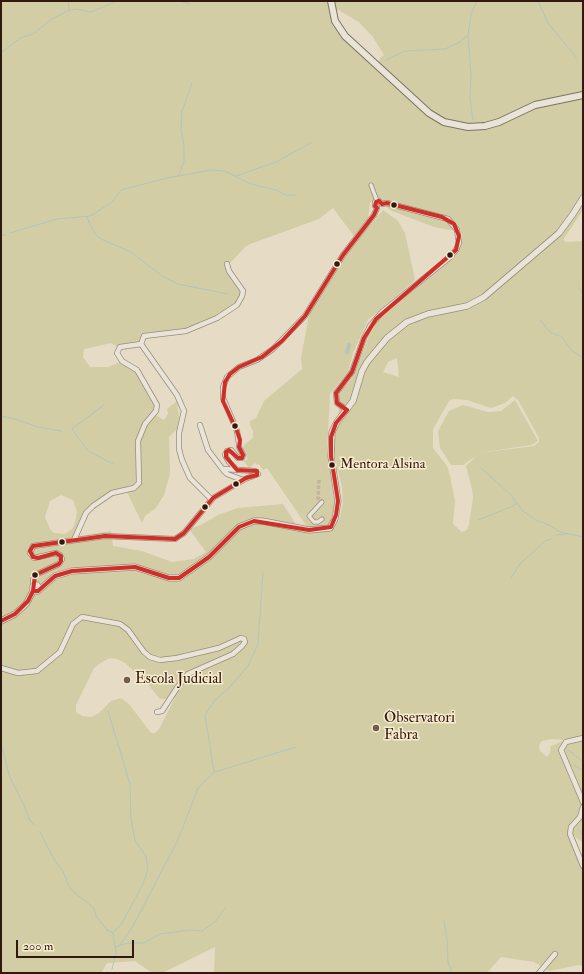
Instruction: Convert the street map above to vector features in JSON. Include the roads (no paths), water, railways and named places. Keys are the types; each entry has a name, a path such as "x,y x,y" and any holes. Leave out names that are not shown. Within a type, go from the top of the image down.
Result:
{"main road":[{"path":"331,1 335,21 344,36 429,112 444,122 468,127 485,126 499,122 536,105 583,95"}],"street":[{"path":"347,410 337,403 336,393 352,372 370,326 382,312 449,258 456,250 459,243 457,230 448,220 387,203 382,204 377,201 371,185"},
{"path":"1,621 21,609 30,599 35,588 55,576 72,571 132,567 169,578 179,578 209,557 239,527 254,521 262,521 306,529 330,528 335,519 338,501 331,456 332,436 336,423 347,410 356,393 364,366 393,332 407,322 422,316 467,306 480,300 559,233 583,198"},
{"path":"377,201 374,205 377,208"},
{"path":"237,470 227,460 225,455 227,451 231,450 238,458 242,458 243,454 239,446 239,436 223,398 223,387 227,377 239,367 262,356 290,333 305,316 343,255 374,215 377,208 380,208 382,204"},
{"path":"141,344 143,338 147,336 182,332 217,318 237,305 242,296 242,291 229,271 227,264"},
{"path":"141,344 177,395 184,411 179,433 179,449 182,460 190,478 211,499"},
{"path":"74,540 86,513 93,506 112,493 134,488 139,485 140,475 138,441 145,424 156,411 157,405 137,370 122,361 117,353 120,346 141,344"},
{"path":"200,425 208,450 224,471 227,474 243,480"},
{"path":"35,588 33,580 36,575 59,564 62,559 60,555 56,553 34,558 30,553 32,547 38,544 105,536 175,539 184,533 211,499 243,480 256,476 258,472 225,469 224,471"},
{"path":"322,502 309,516 314,522 318,522 322,519"},
{"path":"1,668 22,674 37,671 60,652 73,624 82,617 120,624 128,630 144,652 150,657 160,660 170,660 220,648 241,638 244,639 245,642 242,646 232,654 188,674 162,711 157,712"},
{"path":"583,738 564,743 562,752 583,802"},
{"path":"583,807 580,817 571,827 570,834 583,866"},
{"path":"539,973 545,968 555,954"}],"waterway":[{"path":"68,1 69,10"},
{"path":"1,53 20,38 33,34 52,19 69,10 76,9 91,12 117,1"},
{"path":"179,1 190,4"},
{"path":"473,120 470,98 471,74 468,35 471,14 477,1"},
{"path":"538,1 548,23 576,57"},
{"path":"386,60 405,51 445,49 460,42 467,36"},
{"path":"178,176 184,162 184,146 181,129 182,111 192,83"},
{"path":"236,176 276,162 312,142"},
{"path":"10,233 57,219 90,216 111,203 121,190 167,178 211,170 225,171 251,184 276,190 286,195 296,195"},
{"path":"87,217 94,233 101,239 131,252 162,276 178,284 228,294"},
{"path":"1,236 5,235"},
{"path":"579,288 583,294"},
{"path":"540,320 550,332 562,337 572,351 583,358"},
{"path":"347,352 349,345"},
{"path":"104,405 72,429 88,451 113,464"},
{"path":"1,416 38,427 61,431"},
{"path":"482,469 510,494 523,511 536,520 551,526 560,532 583,537"},
{"path":"478,520 516,504"},
{"path":"556,535 566,534"},
{"path":"511,578 520,564 545,541 551,539"},
{"path":"120,945 133,926 178,840 198,788 214,772 205,715 215,700 229,688 248,666 258,644 263,573"},
{"path":"108,711 130,784 131,818 135,841 146,856 148,870 142,886 122,923 113,933"},
{"path":"1,742 9,775 25,807 29,819 34,825"},
{"path":"215,772 296,747"},
{"path":"566,748 583,762"},
{"path":"574,765 583,771"},
{"path":"578,829 583,836"},
{"path":"40,832 56,863 63,871 70,889 94,908 96,916 107,930 113,933 116,953 112,969"},
{"path":"115,947 128,943 143,943 160,934 190,930 202,931 216,921 225,908"},
{"path":"444,921 447,939 448,962 452,973"}],"tunnel":[{"path":"319,480 318,498 322,502"}],"place":[{"name":"Mentora Alsina","path":"332,465"},
{"name":"Escola Judicial","path":"127,680"},
{"name":"Observatori Fabra","path":"376,728"}]}
